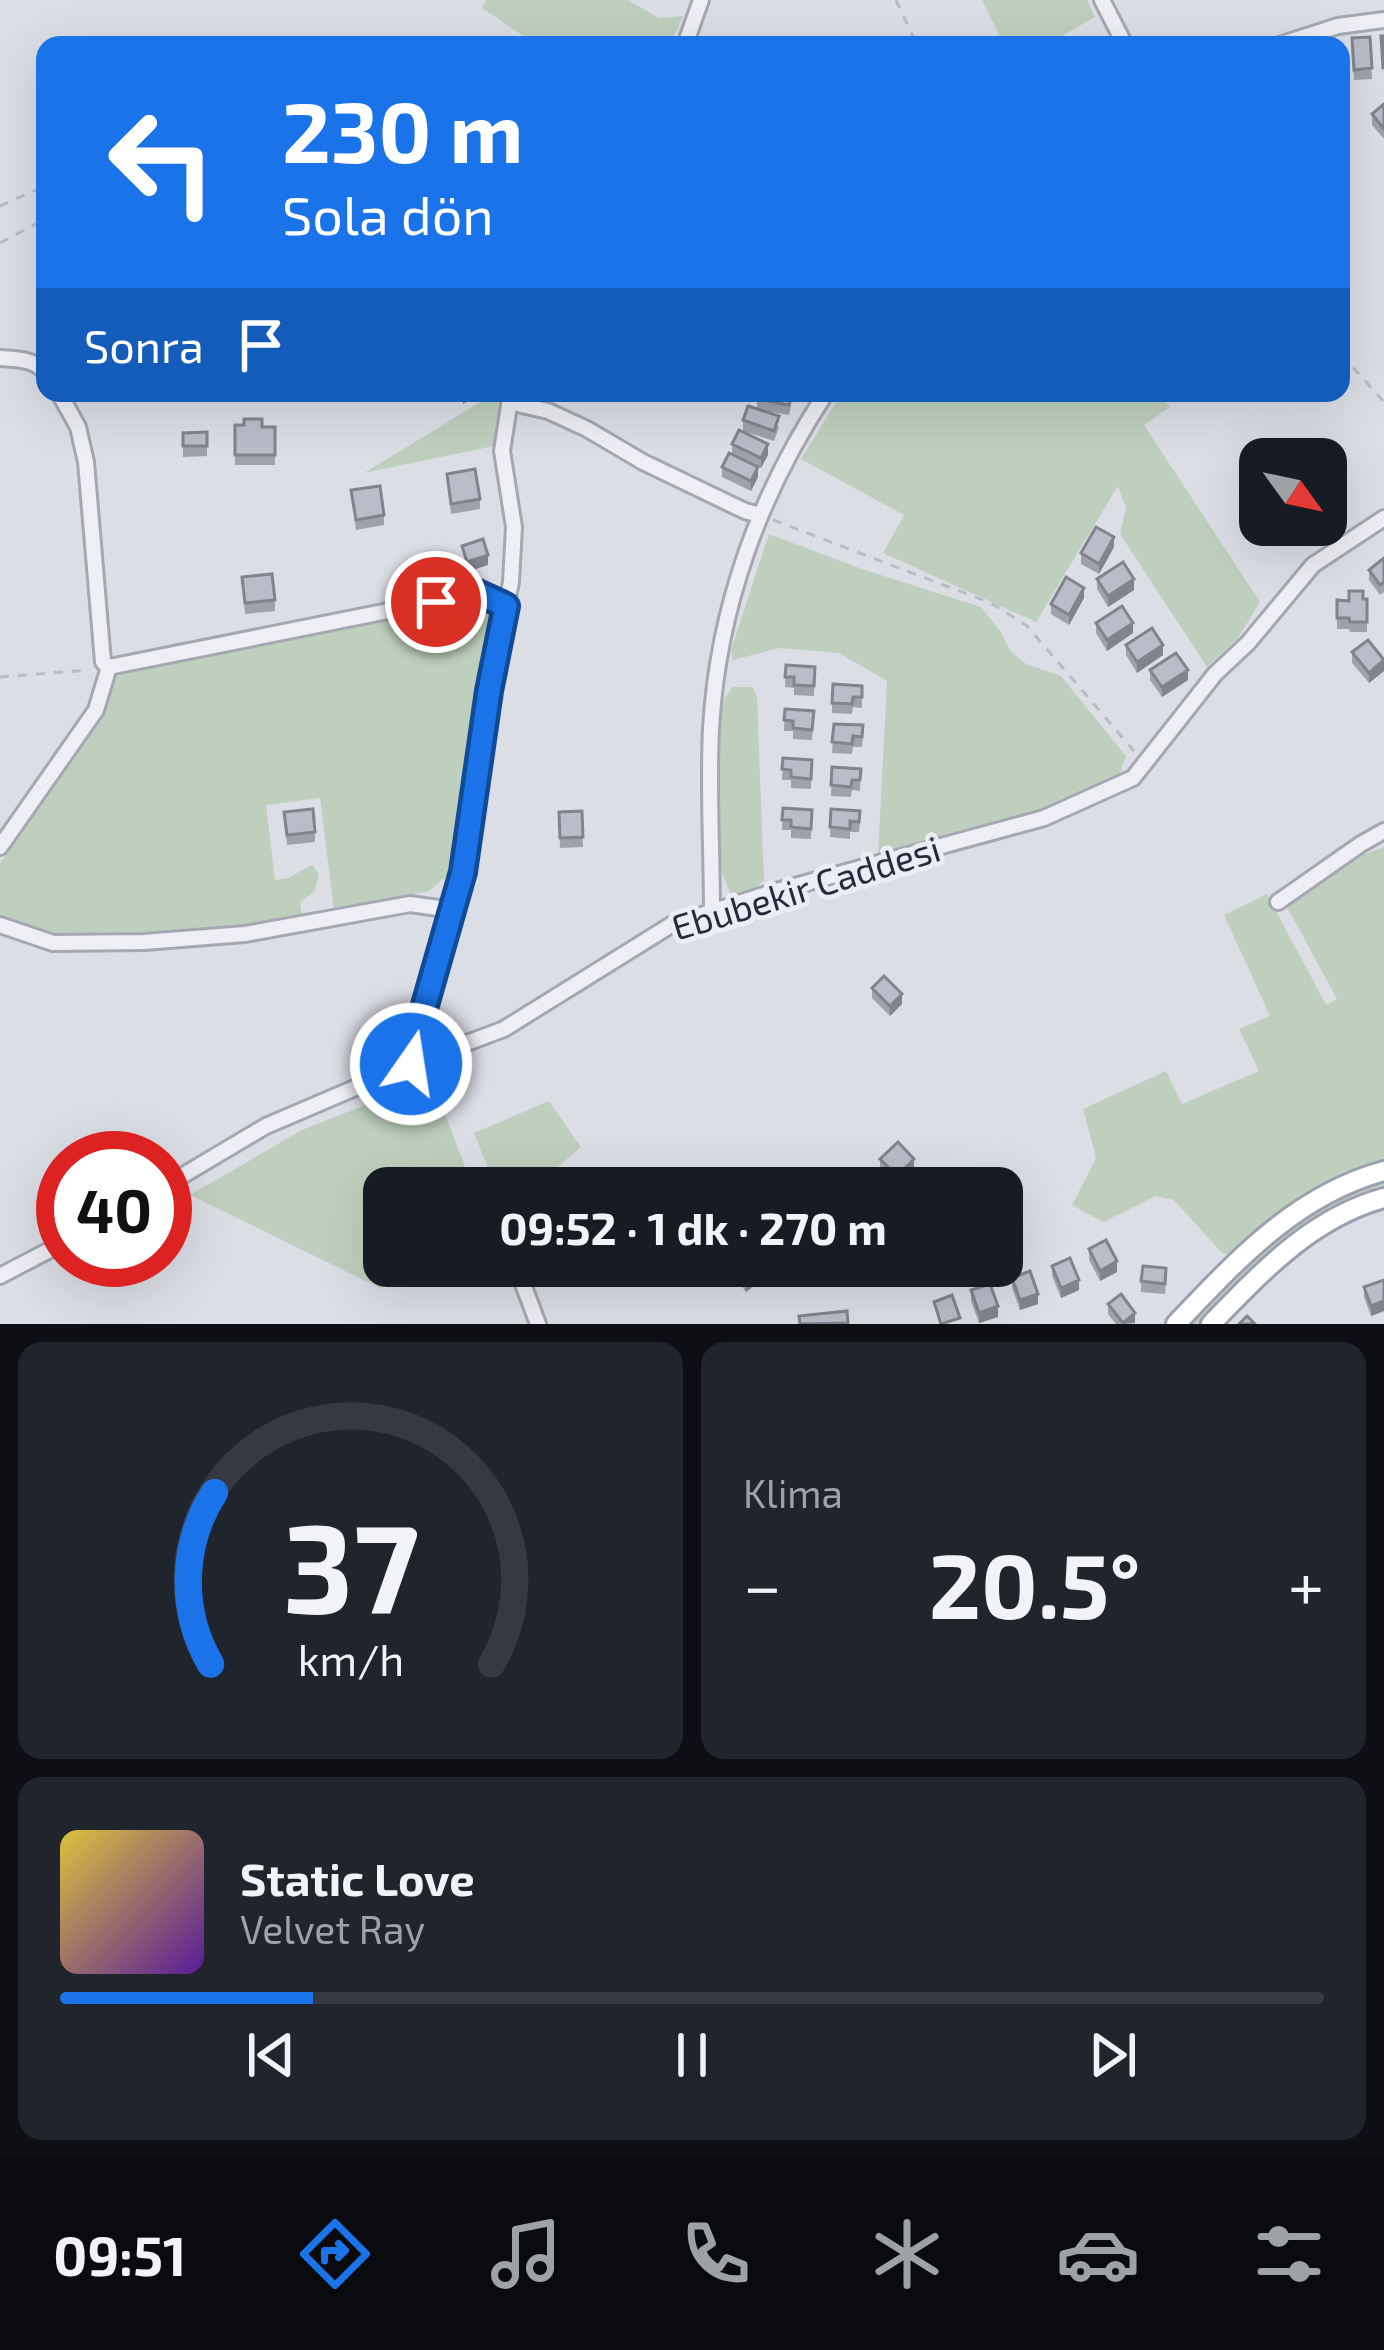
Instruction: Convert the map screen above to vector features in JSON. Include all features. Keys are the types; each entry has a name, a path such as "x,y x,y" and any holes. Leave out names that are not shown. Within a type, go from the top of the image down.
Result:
{"main road":[{"path":"1175,1324 1261,1238 1292,1214 1324,1195 1384,1171"},
{"path":"1211,1324 1300,1240 1334,1217 1384,1198"}],"street":[{"path":"689,36 701,0"},
{"path":"1102,0 1120,36"},
{"path":"1307,36 1384,20"},
{"path":"0,358 36,364"},
{"path":"64,402 78,427 86,462 103,662 109,668"},
{"path":"411,1064 463,872 506,606 514,538 502,451 509,402"},
{"path":"523,402 548,410 643,462 760,515"},
{"path":"712,912 711,729 728,609 760,515 820,402"},
{"name":"Ebubekir Caddesi","path":"192,1170 266,1126 504,1029 671,925 788,887 1044,818 1132,778 1215,674 1248,643 1313,566 1384,518"},
{"path":"109,668 478,593 506,606"},
{"path":"0,847 97,710 109,668"},
{"path":"1278,902 1384,831"},
{"path":"0,925 53,943 144,942 245,934 410,904 452,910"},
{"path":"0,1276 36,1257"},
{"path":"524,1287 538,1324"}],"path":[{"path":"896,0 913,36"},
{"path":"0,206 36,190"},
{"path":"0,243 36,224"},
{"path":"1350,364 1384,402"},
{"path":"1149,402 1152,406"},
{"path":"760,515 1009,614 1027,626 1144,762"},
{"path":"0,677 109,668"}],"green space":[{"path":"486,0 628,0 659,18 683,16 674,36 524,36 482,8"},
{"path":"982,0 1087,0 1095,17 1062,36 1000,36"},
{"path":"480,402 500,402 494,446 364,473"},
{"path":"836,402 1165,402 1170,407 1144,425 1260,602 1238,638 1207,667 1120,534 1126,508 1118,486 1036,622 883,553 904,515 801,459"},
{"path":"769,534 981,607 1010,651 1026,664 1061,676 1126,756 1119,776 1045,809 878,855 887,681 839,653 779,648 733,660 731,650"},
{"path":"469,604 493,617 494,628 450,873 429,891 334,911 320,798 266,805 275,880 312,865 319,874 315,891 300,902 302,915 248,927 61,938 0,919 0,863 99,713 117,676"},
{"path":"733,687 753,687 757,697 764,880 752,893 732,898 722,873 717,792 719,728 724,698"},
{"path":"1384,847 1384,1163 1339,1178 1301,1198 1231,1254 1222,1253 1174,1200 1156,1196 1103,1222 1072,1205 1096,1158 1083,1109 1166,1071 1182,1104 1259,1071 1239,1029 1270,1016 1224,915 1267,894 1326,1005 1337,999 1287,907 1346,861"},
{"path":"423,1082 436,1090 465,1167 363,1167 363,1280 192,1196 302,1130"},
{"path":"549,1101 581,1147 558,1167 488,1167 474,1133"},
{"path":"1384,1183 1384,1191 1339,1207 1300,1230 1200,1324 1189,1324 1254,1259 1301,1221 1354,1192"}],"building":[{"path":"1370,37 1372,68 1354,70 1352,38"},
{"path":"1384,104 1384,129 1372,114"},
{"path":"748,406 779,416 774,431 743,420"},
{"path":"244,419 262,419 262,427 275,427 275,455 235,455 235,425 244,425"},
{"path":"739,430 768,444 761,458 732,444"},
{"path":"207,432 207,446 183,446 183,433"},
{"path":"729,453 758,467 751,481 722,467"},
{"path":"475,469 480,499 451,504 447,474"},
{"path":"380,486 384,515 356,520 351,490"},
{"path":"1096,527 1114,537 1099,564 1081,553"},
{"path":"483,539 488,555 467,562 462,546"},
{"path":"1384,558 1384,582 1380,585 1369,570"},
{"path":"1123,562 1134,579 1108,596 1097,579"},
{"path":"272,574 275,600 245,603 242,577"},
{"path":"1066,577 1084,588 1069,615 1051,604"},
{"path":"1349,591 1363,591 1367,622 1337,618 1337,600 1349,601"},
{"path":"1122,606 1133,623 1107,640 1096,623"},
{"path":"1152,628 1163,645 1137,662 1126,645"},
{"path":"1368,640 1384,660 1369,673 1352,652"},
{"path":"1176,653 1188,670 1162,687 1150,670"},
{"path":"786,665 815,667 814,686 794,685 794,677 785,677"},
{"path":"833,684 862,686 862,697 853,697 852,704 832,703"},
{"path":"785,709 814,711 812,730 793,728 793,721 784,720"},
{"path":"834,724 863,725 862,737 853,736 852,744 832,742"},
{"path":"783,758 812,760 811,779 791,777 791,770 782,769"},
{"path":"832,767 861,769 860,780 852,780 851,787 831,785"},
{"path":"783,808 812,810 811,829 791,827 791,820 782,820"},
{"path":"313,809 315,832 287,835 284,812"},
{"path":"831,809 860,811 859,822 850,821 850,829 830,827"},
{"path":"582,811 583,837 560,838 559,812"},
{"path":"884,976 902,994 890,1006 872,988"},
{"path":"898,1142 914,1159 906,1167 888,1167 880,1159"},
{"path":"1106,1240 1117,1261 1100,1271 1089,1249"},
{"path":"1070,1258 1079,1280 1061,1288 1052,1266"},
{"path":"1143,1266 1166,1268 1165,1284 1141,1281"},
{"path":"1030,1271 1038,1294 1020,1300 1015,1287 1023,1287 1023,1274"},
{"path":"1384,1280 1384,1301 1371,1306 1364,1287"},
{"path":"991,1287 998,1306 979,1313 971,1290"},
{"path":"1121,1294 1135,1313 1123,1323 1108,1304"},
{"path":"952,1295 960,1318 941,1324 934,1302"},
{"path":"847,1311 848,1323 800,1324 799,1316"}],"route":[{"path":"411,1064 463,872 506,606 478,593 436,602"}]}
